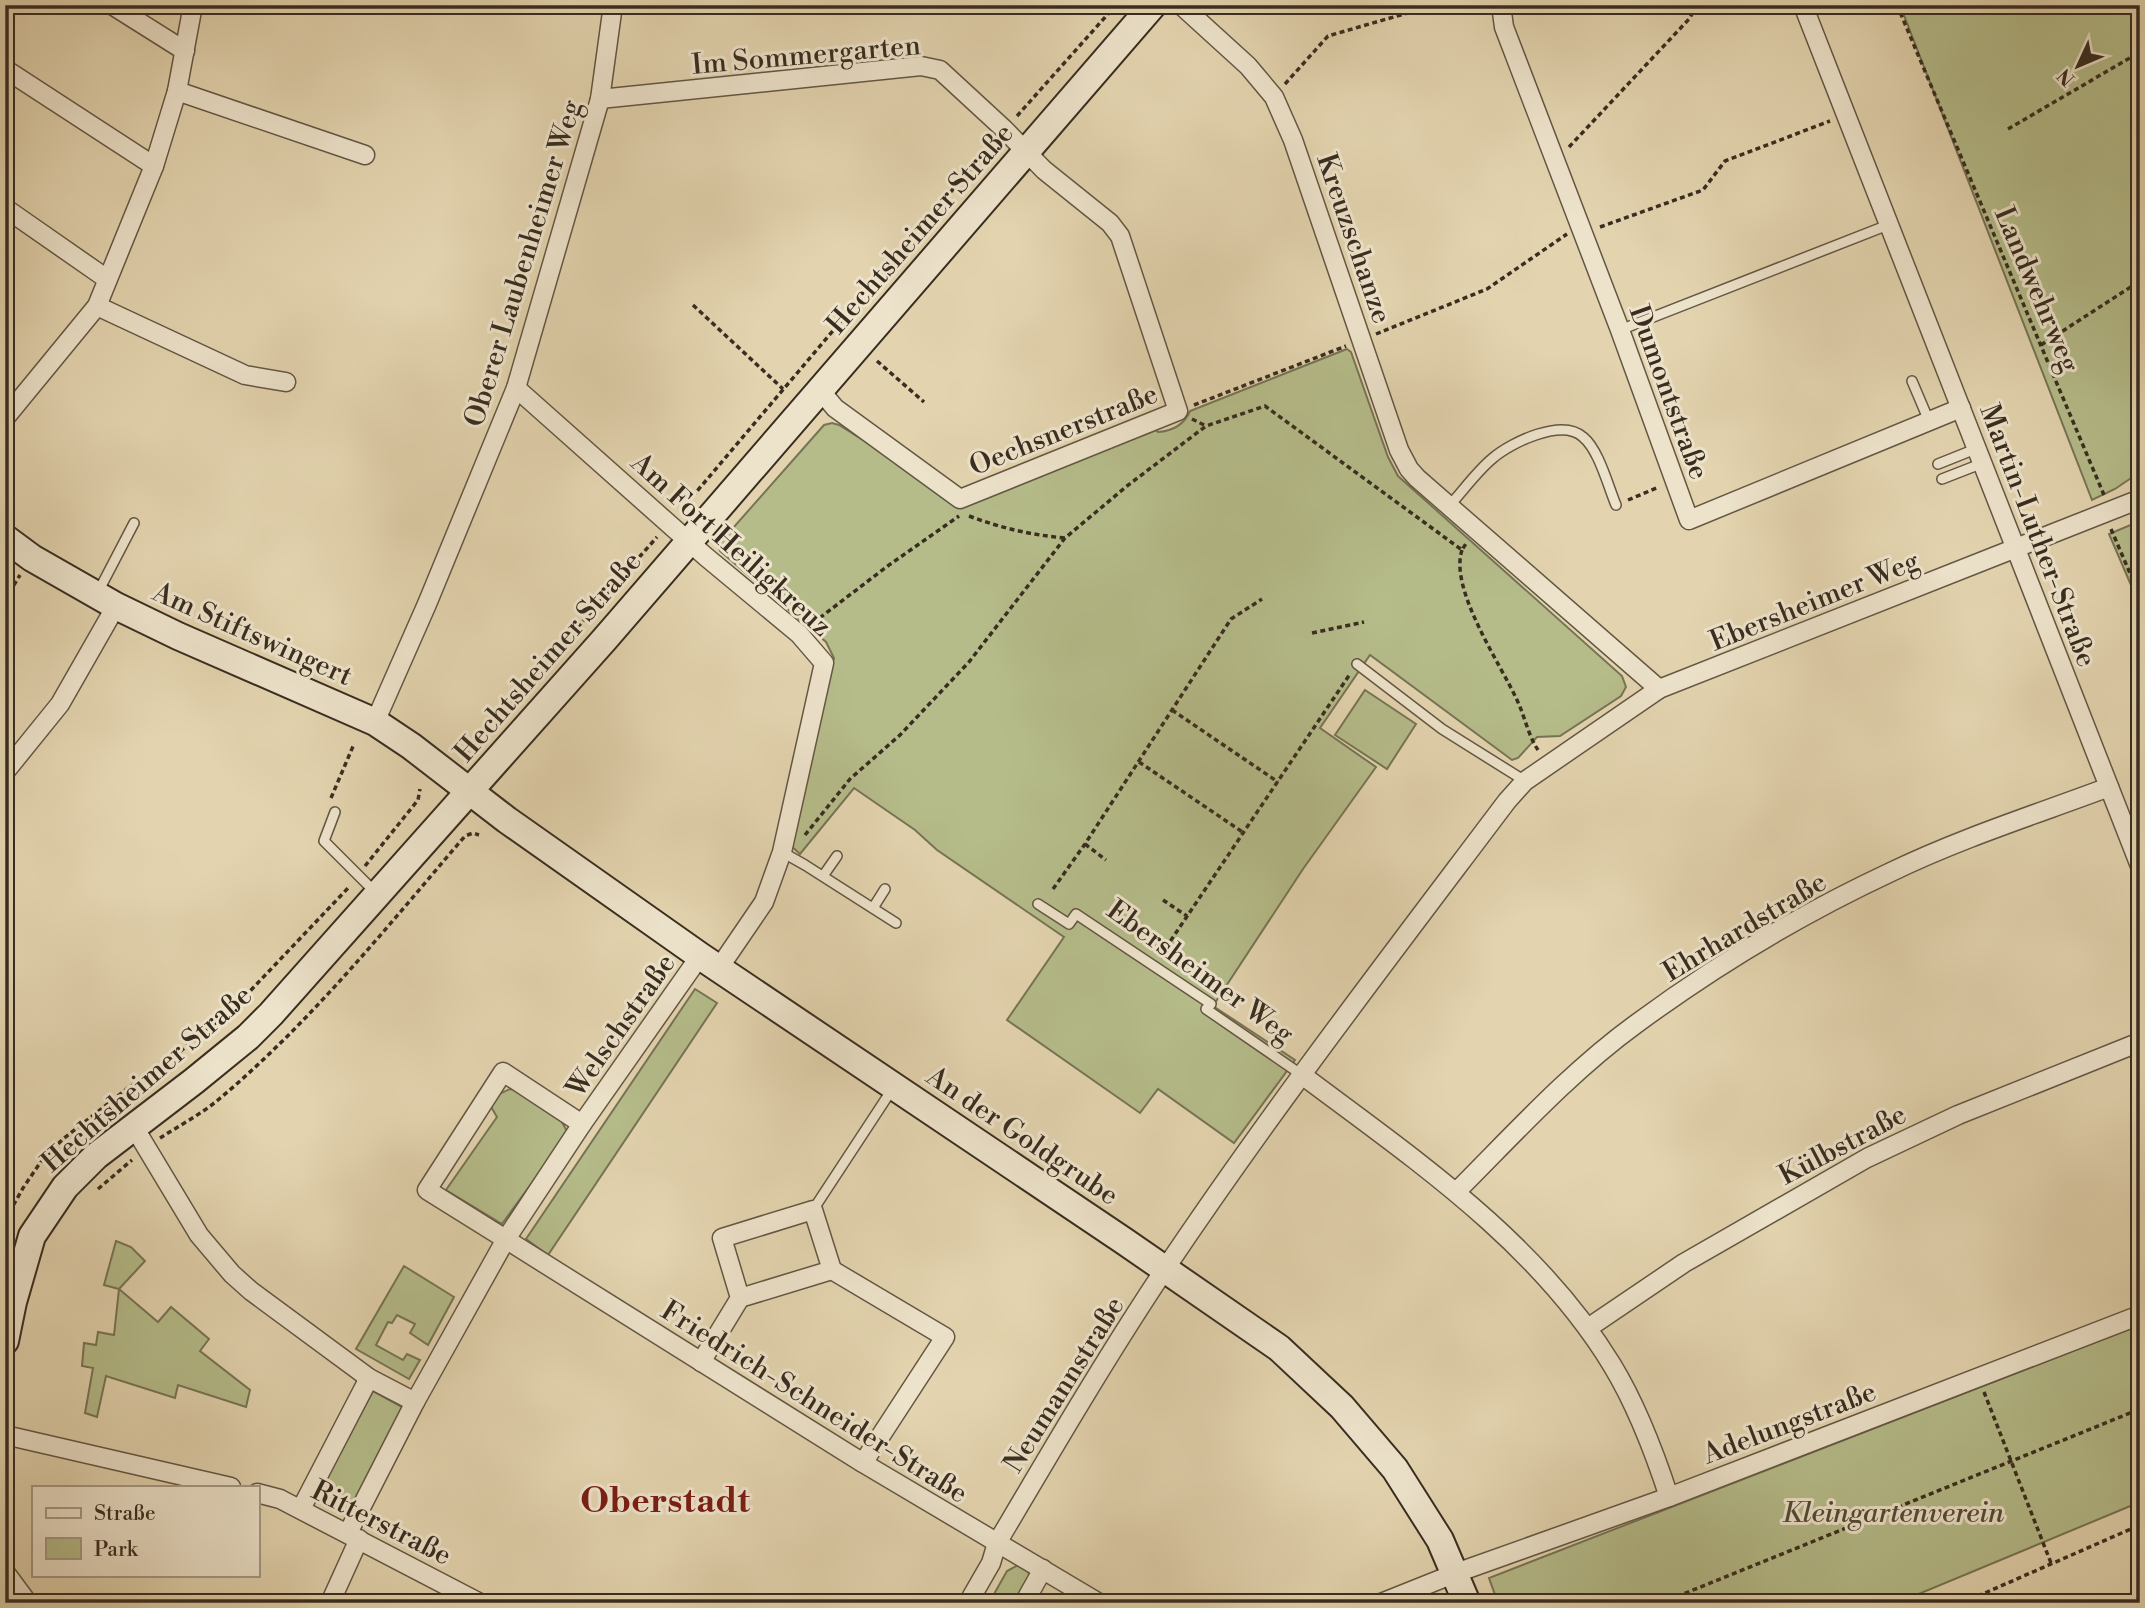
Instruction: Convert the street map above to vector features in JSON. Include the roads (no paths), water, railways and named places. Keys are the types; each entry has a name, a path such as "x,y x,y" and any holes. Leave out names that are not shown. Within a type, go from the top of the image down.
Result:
{"street":[{"path":"111,5 185,51"},
{"path":"5,418 97,306 154,166 177,91 193,5"},
{"name":"Oberer Laubenheimer Weg","path":"375,722 516,388 600,99 612,5"},
{"name":"Hechtsheimer Straße","path":"5,1341 32,1236 76,1173 248,1037 271,1014 690,541 1153,5"},
{"name":"Kreuzschanze","path":"1181,5 1248,66 1274,97 1293,140 1399,450 1409,469 1474,529 1659,689"},
{"name":"Dumontstraße","path":"1501,5 1504,27 1620,330 1689,520 1961,408"},
{"name":"Martin-Luther-Straße","path":"1803,5 2140,866"},
{"name":"Im Sommergarten","path":"600,99 921,65 940,69 1026,152"},
{"path":"5,69 154,166"},
{"path":"177,91 365,155"},
{"name":"Oechsnerstraße","path":"820,390 835,408 960,499 1178,411 1120,236 1110,223 1044,170 1026,152"},
{"path":"5,208 107,279"},
{"path":"97,306 245,375 286,382"},
{"name":"Am Fort Heiligkreuz","path":"516,388 799,634 824,663 785,854 764,902 709,962"},
{"name":"Ebersheimer Weg","path":"1165,1269 1302,1075 1507,801 1525,781 1659,689 2140,499"},
{"name":"Am Stiftswingert","path":"5,538 32,558 106,601 178,636 375,722 470,791"},
{"path":"5,772 60,704 106,601"},
{"name":"Ehrhardstraße","path":"1457,1191 1534,1113 1634,1025 1726,961 1774,932 1892,871 2109,787"},
{"name":"An der Goldgrube","path":"470,791 506,820 709,962 1279,1348 1342,1407 1395,1469 1440,1540 1467,1603"},
{"name":"Welschstraße","path":"330,1603 354,1536 415,1402 506,1239 582,1124 709,962"},
{"name":"Külbstraße","path":"1588,1328 1684,1263 1867,1158 1958,1115 2140,1042"},
{"name":"Welschstraße","path":"506,1239 427,1190 503,1072 582,1124"},
{"path":"1302,1075 1457,1191 1523,1254 1588,1328 1613,1366 1634,1407 1653,1448 1669,1497"},
{"path":"134,1127 199,1234 232,1274 369,1378 415,1402"},
{"path":"740,1298 722,1238 813,1210 832,1270 945,1337 863,1463"},
{"name":"Friedrich-Schneider-Straße","path":"506,1239 863,1463 1099,1603"},
{"name":"Neumannstraße","path":"968,1603 991,1563 997,1543 1092,1382 1165,1269"},
{"path":"701,1362 740,1298 832,1270"},
{"name":"Adelungstraße","path":"1456,1573 1669,1497 2140,1315"},
{"path":"301,1509 369,1378"},
{"path":"5,1435 227,1486"},
{"name":"Ritterstraße","path":"259,1494 280,1499 301,1509 480,1603"},
{"path":"1024,1603 1043,1569"},
{"path":"5,1572 28,1603"},
{"path":"1381,1603 1456,1573"}],"lane":[{"path":"1620,330 1888,225"},
{"path":"1912,381 1929,421"},
{"path":"1449,506 1493,458 1531,436 1565,429 1578,433 1593,448 1616,505"},
{"path":"1938,464 1980,455"},
{"path":"1942,479 1980,455"},
{"path":"106,601 134,523"},
{"path":"1357,664 1442,729 1525,781"},
{"path":"335,812 324,841 377,894"},
{"path":"785,854 896,923"},
{"path":"823,876 837,856"},
{"path":"873,908 885,889"},
{"name":"Ebersheimer Weg","path":"1038,904 1069,925 1076,914 1211,1004 1206,1009 1302,1075"},
{"path":"813,1210 894,1086"}],"district":[{"name":"Oberstadt","path":"665,1500"}],"park label":[{"name":"Kleingartenverein","path":"1893,1512"}]}
